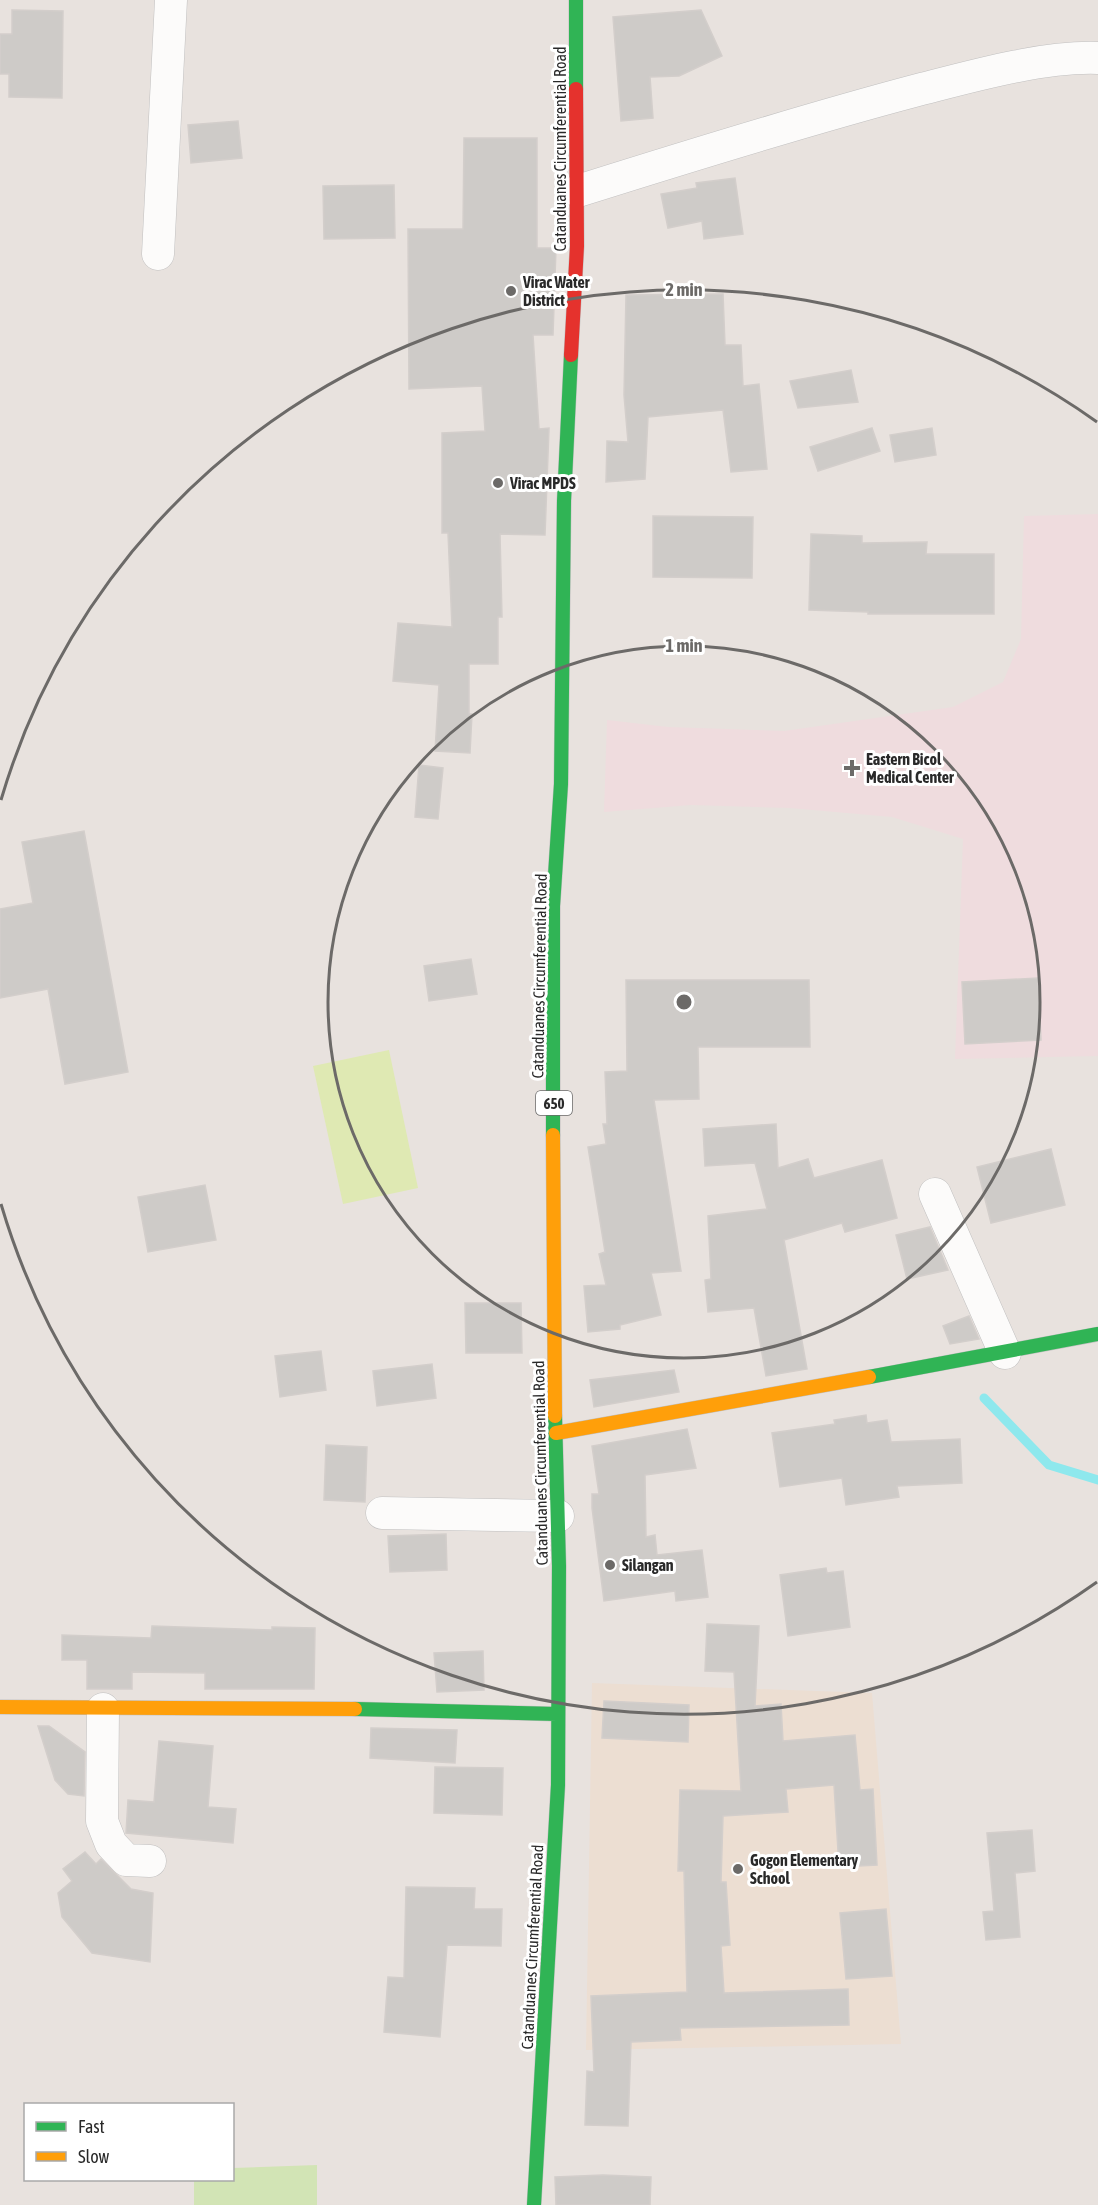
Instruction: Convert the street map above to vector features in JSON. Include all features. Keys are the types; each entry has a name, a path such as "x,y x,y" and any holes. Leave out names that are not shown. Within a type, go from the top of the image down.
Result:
{"main road":[{"name":"Catanduanes Circumferential Road","path":"534,2205 558,1785 553,906 561,784 564,501 577,246 576,0"},
{"path":"556,1434 1005,1353 1098,1334"},
{"path":"0,1707 328,1708 557,1714"}],"street":[{"path":"158,254 171,0"},
{"path":"578,190 837,112 974,76 1038,64 1098,58"},
{"path":"935,1194 1005,1353"},
{"path":"382,1513 558,1516"},
{"path":"103,1709 102,1821 111,1844 126,1860 150,1861"}],"shaded area":[{"name":"Eastern Bicol Medical Center","path":"1098,514 1098,1056 955,1059 963,839 892,817 790,808 691,805 604,812 607,720 668,727 784,731 953,707 1003,682 1021,639 1024,516"},
{"name":"Gogon Elementary School","path":"592,1683 872,1693 901,2044 586,2050"}],"green space":[{"path":"389,1050 418,1188 343,1204 313,1066"},
{"path":"317,2165 317,2205 194,2205 194,2181 234,2181 234,2168"}],"building":[{"path":"12,10 63,11 62,98 9,97 9,74 0,74 0,34 12,34"},
{"path":"701,10 722,56 679,76 650,77 653,118 621,121 613,17"},
{"path":"238,121 242,158 191,163 188,125"},
{"path":"464,138 537,138 537,248 556,248 553,335 533,335 539,429 549,428 545,535 500,534 502,617 498,617 498,664 469,664 469,714 472,714 470,753 435,751 439,685 393,681 398,623 452,627 448,533 442,533 442,433 485,431 482,386 409,389 408,229 463,229"},
{"path":"735,178 743,234 704,239 702,221 668,228 661,194 697,188 696,183"},
{"path":"394,185 395,238 324,239 323,186"},
{"path":"723,294 725,345 741,345 743,386 759,384 767,469 731,472 723,410 648,417 645,479 606,482 607,441 628,442 624,395 626,295"},
{"path":"851,370 858,402 798,408 790,381"},
{"path":"872,428 880,451 818,471 810,447"},
{"path":"932,428 936,455 895,462 890,435"},
{"path":"653,516 753,517 752,578 653,577"},
{"path":"811,534 862,536 862,543 927,542 926,554 994,554 994,614 868,614 868,612 809,610"},
{"path":"419,765 443,768 438,819 415,817"},
{"path":"84,831 128,1072 65,1084 48,989 0,998 0,909 33,903 22,842"},
{"path":"471,959 477,994 429,1001 424,966"},
{"path":"1038,978 1041,1040 965,1044 962,982"},
{"path":"626,980 809,980 810,1047 698,1047 699,1099 654,1100 681,1271 651,1273 661,1315 620,1325 620,1329 588,1332 584,1286 606,1285 599,1254 605,1252 588,1147 606,1144 603,1124 607,1124 605,1072 627,1071"},
{"path":"776,1124 778,1168 808,1159 814,1178 882,1160 897,1218 845,1232 842,1223 784,1240 807,1369 766,1376 754,1308 708,1312 705,1280 711,1279 708,1216 767,1209 755,1163 705,1166 703,1129"},
{"path":"1051,1149 1065,1205 991,1223 977,1167"},
{"path":"205,1185 216,1240 148,1252 138,1197"},
{"path":"930,1227 948,1270 907,1279 896,1235"},
{"path":"465,1303 521,1303 522,1353 466,1353"},
{"path":"969,1316 979,1339 950,1344 943,1326"},
{"path":"321,1351 326,1390 280,1397 275,1356"},
{"path":"432,1364 436,1398 377,1406 373,1371"},
{"path":"674,1370 679,1392 594,1407 590,1380"},
{"path":"866,1415 867,1423 887,1420 891,1442 960,1439 962,1483 897,1486 899,1497 846,1505 842,1478 780,1487 772,1433 835,1424 834,1420"},
{"path":"687,1429 696,1468 645,1475 646,1537 655,1535 657,1555 702,1550 708,1597 676,1601 675,1591 604,1601 592,1508 592,1494 599,1494 592,1446"},
{"path":"326,1445 367,1447 365,1502 324,1500"},
{"path":"446,1534 447,1570 390,1572 388,1536"},
{"path":"826,1568 827,1573 843,1571 850,1627 788,1636 780,1575"},
{"path":"707,1624 759,1626 755,1706 781,1704 783,1741 855,1735 860,1790 873,1789 877,1865 839,1867 834,1785 786,1789 788,1812 723,1816 721,1882 726,1882 730,1945 721,1946 724,1993 848,1989 849,2025 680,2028 681,2040 631,2042 628,2126 585,2125 587,2071 594,2072 591,1996 687,1992 684,1871 678,1871 680,1790 741,1791 734,1672 705,1671"},
{"path":"152,1626 272,1630 272,1627 315,1628 314,1689 205,1689 205,1673 132,1672 132,1689 87,1689 87,1660 62,1660 62,1635 151,1638"},
{"path":"483,1651 484,1690 437,1692 434,1653"},
{"path":"604,1701 689,1705 688,1742 602,1738"},
{"path":"38,1726 49,1726 85,1752 84,1796 68,1794 55,1780"},
{"path":"371,1728 457,1730 455,1763 370,1758"},
{"path":"159,1741 213,1746 208,1807 236,1809 233,1843 126,1833 128,1800 154,1802"},
{"path":"435,1767 503,1768 502,1815 434,1813"},
{"path":"1032,1830 1035,1871 1015,1873 1020,1937 986,1940 983,1912 994,1911 987,1833"},
{"path":"85,1852 96,1864 101,1859 131,1889 153,1893 150,1962 92,1953 62,1917 58,1893 72,1881 63,1869"},
{"path":"406,1887 475,1888 474,1909 502,1909 501,1946 447,1945 440,2037 384,2032 388,1977 404,1978"},
{"path":"886,1909 892,1976 846,1979 840,1913"},
{"path":"603,2175 651,2177 650,2205 556,2205 555,2177"}],"waterway":[{"path":"984,1398 1049,1465 1098,1480"}],"traffic: fast":[{"path":"576,0 576,89"},
{"path":"553,1135 553,906 561,784 564,501 571,355"},
{"path":"869,1377 1098,1334"},
{"path":"534,2205 558,1785 559,1566 555,1416"},
{"path":"355,1709 557,1714"}],"traffic: slow":[{"path":"553,1135 555,1416"},
{"path":"556,1433 869,1377"},
{"path":"0,1707 355,1709"}],"traffic: jam":[{"path":"571,355 577,246 576,89"}],"place":[{"name":"Virac Water District","path":"511,291"},
{"name":"Virac MPDS","path":"498,483"},
{"name":"Eastern Bicol Medical Center","path":"852,768"},
{"name":"Silangan","path":"610,1565"},
{"name":"Gogon Elementary School","path":"738,1869"}]}
